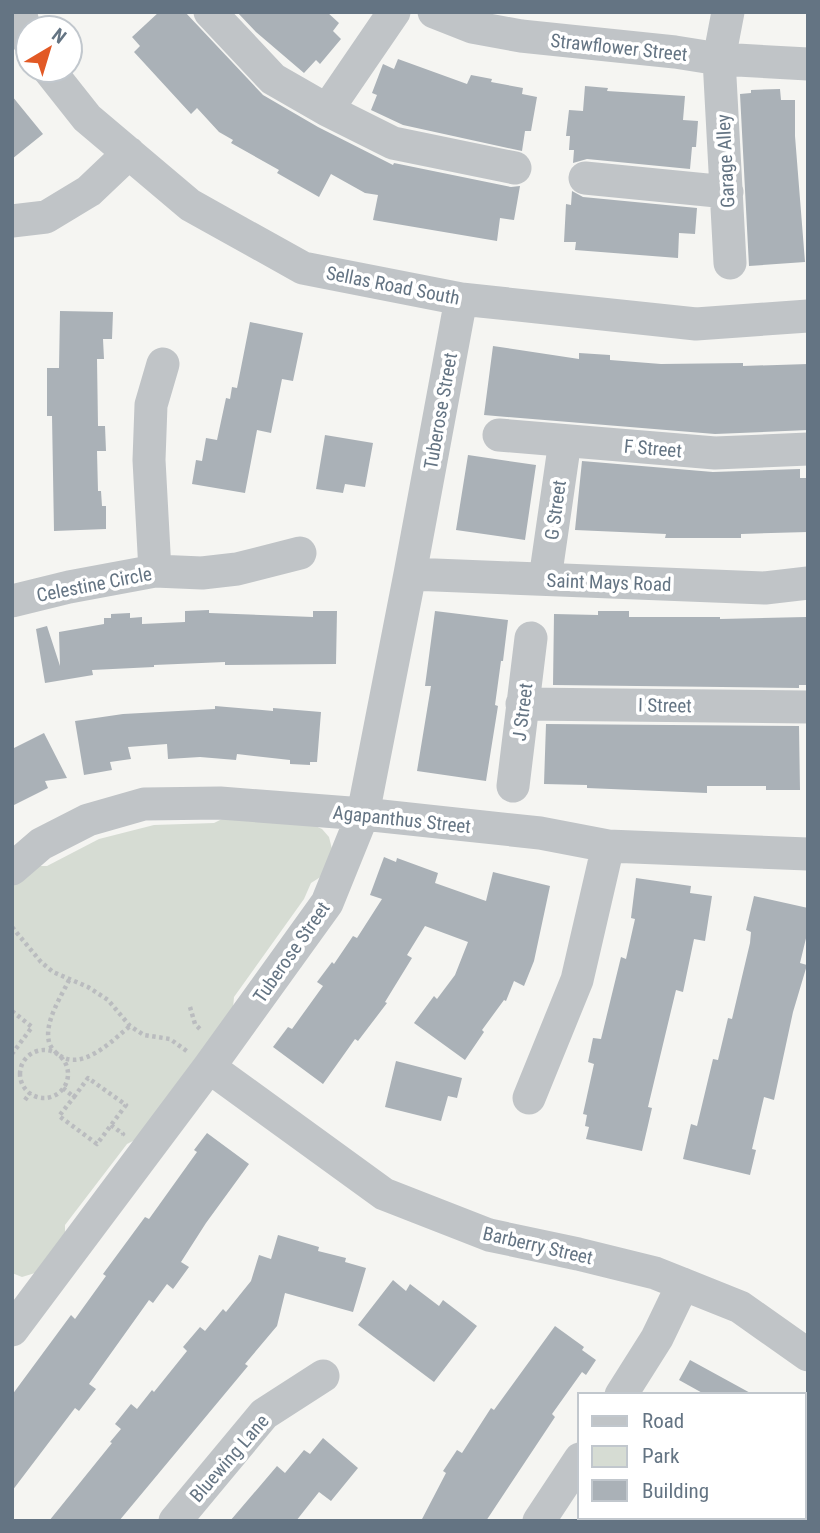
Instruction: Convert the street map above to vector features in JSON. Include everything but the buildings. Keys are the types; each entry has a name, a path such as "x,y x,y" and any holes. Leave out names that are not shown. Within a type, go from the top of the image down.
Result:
{"street":[{"path":"210,12 273,79 327,110 393,143 515,168"},
{"path":"327,110 394,12"},
{"name":"Strawflower Street","path":"434,12 472,27 523,24 719,59 808,64"},
{"name":"Garage Alley","path":"727,12 719,59 730,262"},
{"name":"Sellas Road South","path":"60,84 87,118 190,205 303,268 461,299 696,324 808,316"},
{"path":"12,221 46,217 89,191 129,153"},
{"path":"585,178 727,192"},
{"name":"Tuberose Street","path":"17,1312 197,1058 327,903 363,814 411,574 461,299"},
{"path":"155,571 149,460 151,405 163,364"},
{"name":"F Street","path":"499,435 715,453 808,449"},
{"name":"G Street","path":"545,579 565,441"},
{"name":"Celestine Circle","path":"12,601 155,571 202,573 237,569 300,553"},
{"name":"Saint Mays Road","path":"411,574 765,588 808,583"},
{"name":"J Street","path":"513,786 531,638"},
{"name":"I Street","path":"522,704 808,707"},
{"name":"Agapanthus Street","path":"12,869 40,844 89,820 144,804 220,803 363,814 540,833 608,846 808,854"},
{"path":"530,1098 577,980 608,846"},
{"name":"Barberry Street","path":"197,1058 384,1194 489,1235 604,1260 655,1273 684,1284 740,1307 808,1355"},
{"path":"622,1393 657,1338 684,1284"},
{"name":"Bluewing Lane","path":"175,1521 264,1414 323,1376"},
{"path":"539,1521 578,1461"}],"path":[{"path":"12,927 41,962 53,972 88,987 108,1000 130,1026 144,1035 170,1039 197,1058"},
{"path":"69,980 52,1017 49,1032 49,1043 58,1054 67,1067 66,1082 63,1088 47,1097 30,1093 25,1089 20,1077 24,1059 30,1054 44,1050 58,1054 65,1059 86,1057 102,1049 130,1026"},
{"path":"190,1007 195,1024 200,1029"},
{"path":"12,1011 32,1027 13,1052 24,1059"},
{"path":"197,1058 200,1029 207,1019"},
{"path":"177,1060 197,1058"},
{"path":"88,1077 126,1105 97,1144 59,1116 74,1097 88,1077"},
{"path":"63,1088 74,1097"},
{"path":"25,1100 30,1093"},
{"path":"123,1134 131,1123"}],"green space":[{"path":"226,817 311,824 322,829 329,837 332,849 322,876 311,883 304,899 234,997 233,1008 135,1140 127,1144 65,1225 65,1236 35,1273 22,1277 12,1273 12,885 36,866 47,866 99,839 154,825 214,823"}]}
